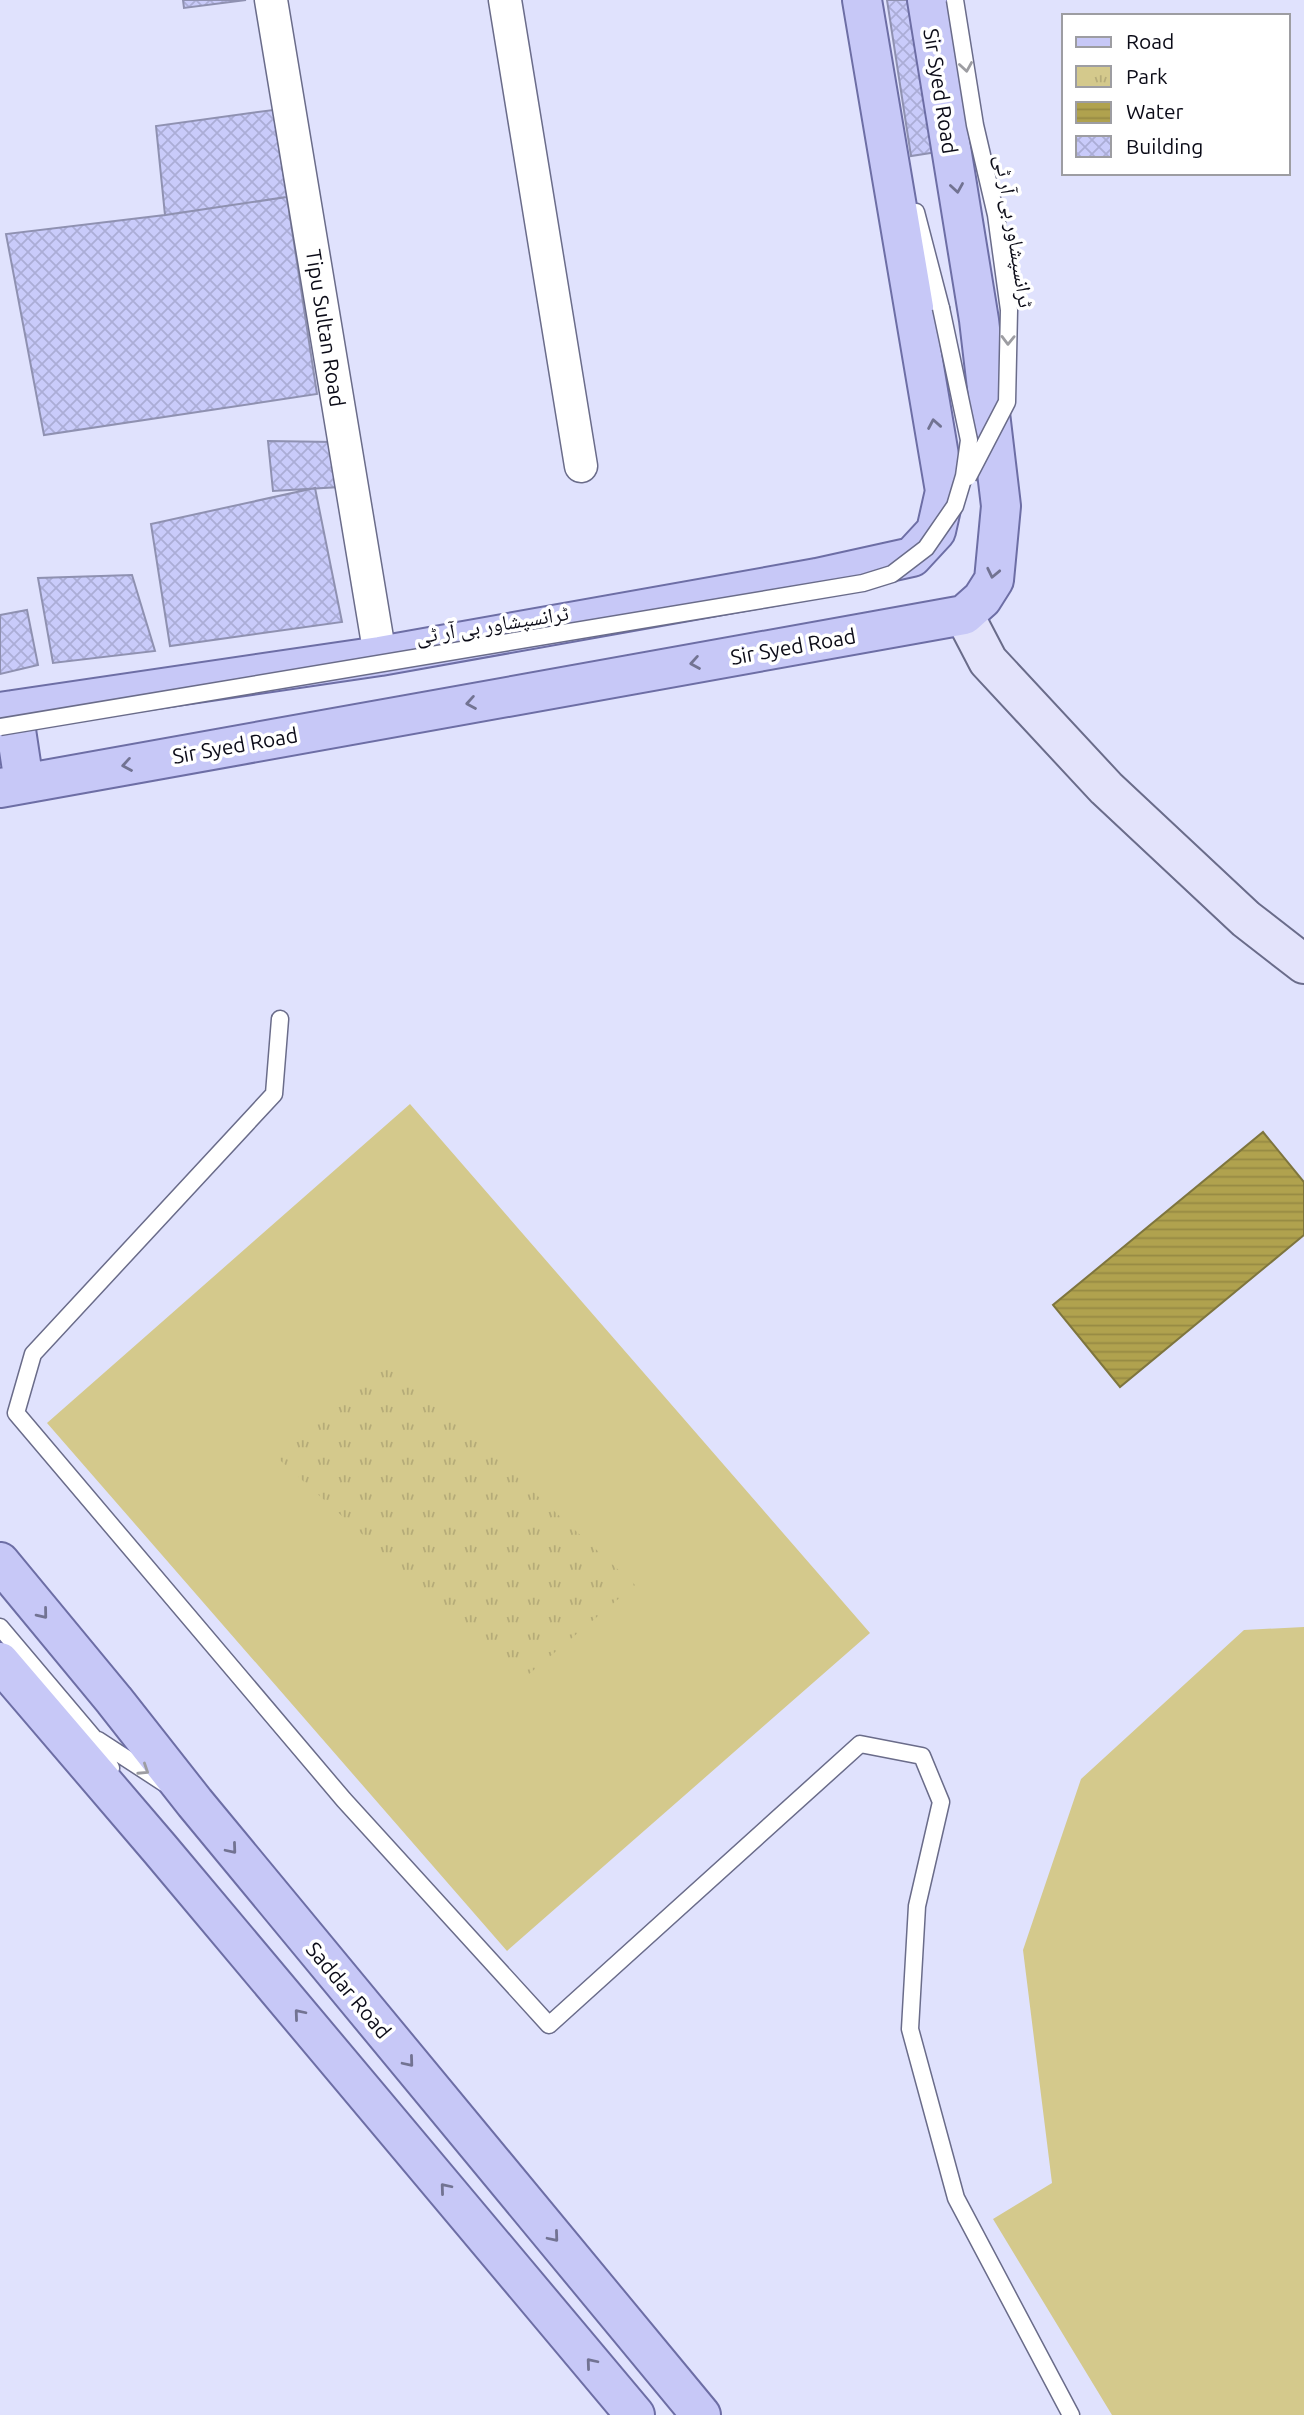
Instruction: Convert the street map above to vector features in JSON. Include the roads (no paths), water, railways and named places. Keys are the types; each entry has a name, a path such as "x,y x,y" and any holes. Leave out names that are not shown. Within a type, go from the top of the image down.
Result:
{"main road":[{"path":"12,785 4,717 380,656 817,578 912,557 936,531 945,491 862,0"},
{"name":"Sir Syed Road","path":"12,785 964,615 982,599 994,580 1001,506 979,320 927,0"},
{"name":"Saddar Road","path":"0,1562 195,1803 701,2415"},
{"path":"0,1662 635,2415"}],"street":[{"name":"Tipu Sultan Road","path":"271,0 380,656"},
{"path":"505,0 581,466"},
{"path":"964,615 988,661 1106,788 1246,919 1304,964"}],"lane":[{"name":"ٹرانسپشاور بی آر ٹی","path":"4,717 863,583 892,574 926,548 956,502 1007,402 1009,310 996,215 975,125 955,0"},
{"name":"ٹرانسپشاور بی آر ٹی","path":"911,190 941,308 969,440 964,476 956,502"},
{"path":"280,1019 274,1094 33,1354 16,1413 344,1800 549,2025 860,1744 922,1756 941,1802 917,1906 910,2029 956,2198 1072,2415"},
{"path":"0,1627 93,1737 160,1849"},
{"path":"93,1737 195,1803"}],"water":[{"path":"1263,1132 1304,1182 1304,1235 1120,1387 1053,1305"}]}
